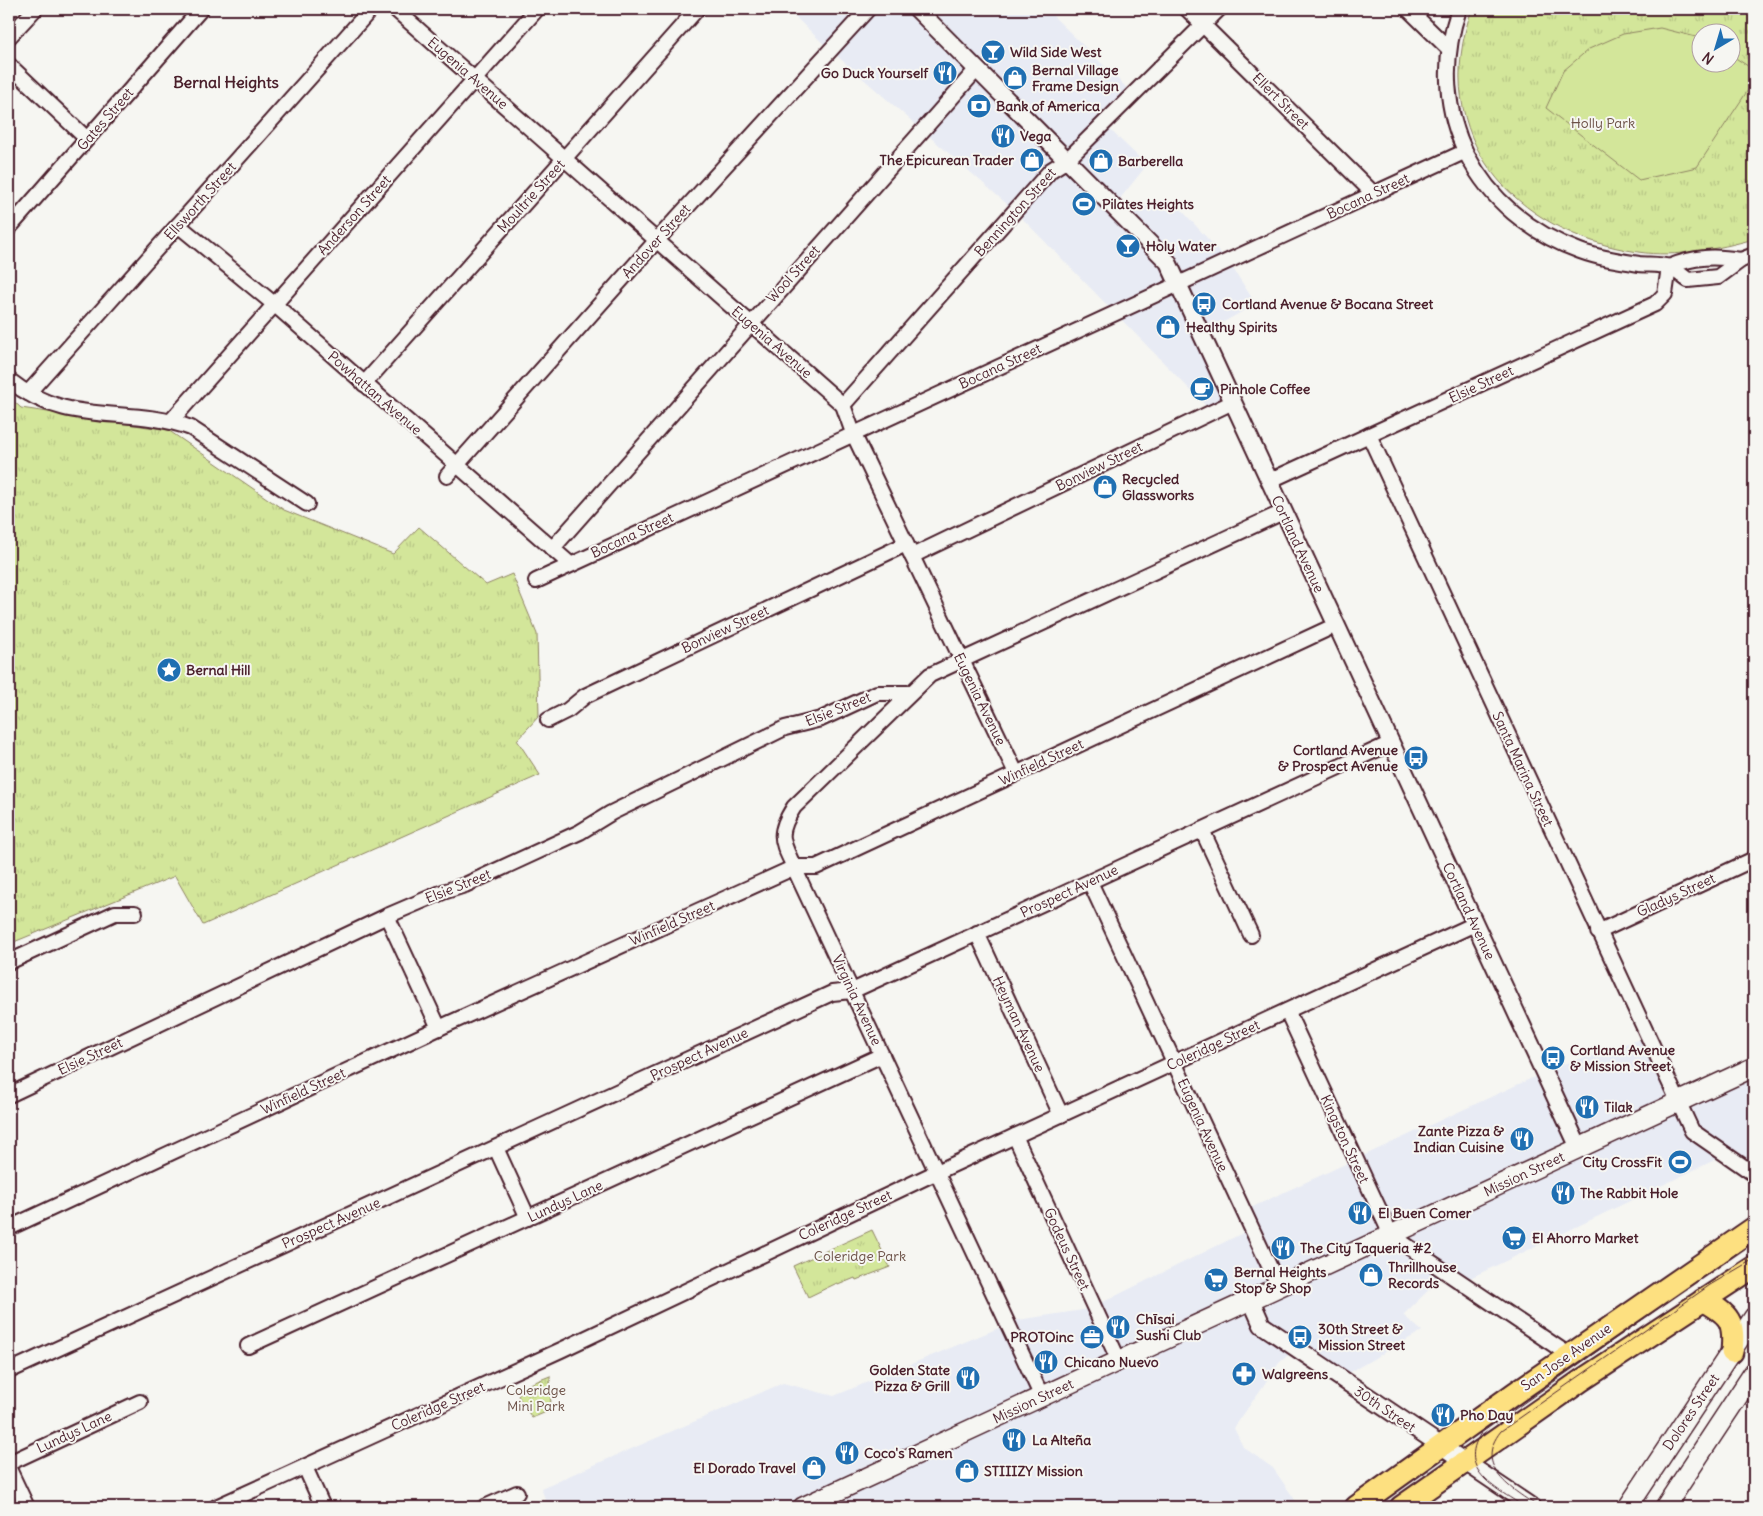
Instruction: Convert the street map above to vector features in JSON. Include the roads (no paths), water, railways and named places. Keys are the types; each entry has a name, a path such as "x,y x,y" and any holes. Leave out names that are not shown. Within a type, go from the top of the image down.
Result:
{"main road":[{"name":"Mission Street","path":"803,1507 1754,1067"},
{"name":"San Jose Avenue","path":"1356,1507 1569,1355 1754,1228"},
{"name":"San Jose Avenue","path":"1401,1507 1582,1380 1754,1267"},
{"path":"1703,1300 1727,1316 1734,1330 1732,1352"},
{"name":"Dolores Street","path":"1628,1507 1754,1317"},
{"path":"1666,1507 1754,1372"},
{"path":"1703,1394 1728,1411"}],"street":[{"path":"9,37 34,9"},
{"name":"Gates Street","path":"9,228 201,9"},
{"name":"Ellsworth Street","path":"28,393 371,9"},
{"name":"Eugenia Avenue","path":"396,9 843,405 854,433 909,550 1016,773"},
{"name":"Anderson Street","path":"170,421 536,9"},
{"name":"Moultrie Street","path":"364,384 697,9"},
{"name":"Andover Street","path":"447,476 657,240 868,9"},
{"name":"Cortland Avenue","path":"917,9 1168,262 1579,1148"},
{"name":"Ellert Street","path":"1187,9 1374,194"},
{"name":"Bennington Street","path":"843,405 1051,170 1067,160 1219,9"},
{"path":"1408,9 1449,49"},
{"path":"1459,9 1449,49 1449,102 1464,152 1481,180 1502,204 1527,225 1553,240 1609,259 1669,267 1688,280 1718,277 1748,258"},
{"path":"9,65 87,139"},
{"name":"Wool Street","path":"552,549 750,323 977,69"},
{"name":"Bocana Street","path":"536,582 570,564 1464,152"},
{"name":"Powhattan Avenue","path":"178,225 274,304 570,564"},
{"path":"1669,267 1686,260 1715,256 1748,258"},
{"name":"Elsie Street","path":"1269,481 1656,304 1665,294 1669,267"},
{"path":"9,380 28,393 59,407 77,412 170,421 208,438 307,504"},
{"name":"Bonview Street","path":"548,720 568,710 585,696 1233,402"},
{"name":"Santa Marina Street","path":"1369,435 1677,1103 1692,1131 1754,1174"},
{"path":"961,659 1283,512"},
{"name":"Winfield Street","path":"9,1228 439,1028 794,867 816,867 1336,625"},
{"name":"Virginia Avenue","path":"961,659 930,675 794,807 783,823 781,837 1042,1396"},
{"name":"Elsie Street","path":"9,1095 387,916 443,892 465,885 580,832 611,813 785,728 821,719 877,693 910,693"},
{"name":"Prospect Avenue","path":"9,1370 832,993 852,991 1391,743"},
{"path":"1202,830 1251,935"},
{"name":"Gladys Street","path":"1598,932 1754,859"},
{"name":"Eugenia Avenue","path":"1090,882 1279,1287"},
{"path":"9,962 115,913 135,913"},
{"path":"387,916 439,1028"},
{"name":"Coleridge Street","path":"216,1507 561,1350 937,1172 1475,924"},
{"name":"Heyman Avenue","path":"977,933 1061,1115"},
{"name":"Kingston Street","path":"1287,1011 1391,1235"},
{"name":"Lundys Lane","path":"248,1346 882,1054"},
{"name":"Godeus Street","path":"1015,1136 1119,1361"},
{"path":"496,1148 528,1218"},
{"path":"1391,1235 1569,1355"},
{"name":"30th Street","path":"1251,1300 1262,1325 1532,1507"},
{"name":"Lundys Lane","path":"9,1463 140,1402"},
{"path":"305,1467 323,1507"},
{"path":"9,1469 27,1507"},
{"path":"485,1507 517,1492"},
{"path":"9,1506 17,1507"}],"tram line":[{"path":"1525,1507 1493,1486 1477,1469 1474,1458 1475,1446 1481,1433 1754,1241"},
{"path":"1539,1507 1508,1485 1493,1466 1491,1456 1493,1444 1501,1431 1710,1285 1754,1259"}],"place":[{"name":"Wild Side West","path":"993,52"},
{"name":"Go Duck Yourself","path":"945,73"},
{"name":"Bernal Village Frame Design","path":"1015,78"},
{"name":"Bank of America","path":"979,106"},
{"name":"Vega","path":"1003,136"},
{"name":"The Epicurean Trader","path":"1032,160"},
{"name":"Barberella","path":"1101,161"},
{"name":"Pilates Heights","path":"1084,204"},
{"name":"Holy Water","path":"1128,246"},
{"name":"Cortland Avenue & Bocana Street","path":"1204,304"},
{"name":"Healthy Spirits","path":"1168,327"},
{"name":"Pinhole Coffee","path":"1202,389"},
{"name":"Recycled Glassworks","path":"1105,487"},
{"name":"Bernal Hill","path":"169,670"},
{"name":"Cortland Avenue & Prospect Avenue","path":"1416,758"},
{"name":"Cortland Avenue & Mission Street","path":"1553,1058"},
{"name":"Tilak","path":"1587,1107"},
{"name":"Zante Pizza & Indian Cuisine","path":"1522,1139"},
{"name":"City CrossFit","path":"1680,1162"},
{"name":"The Rabbit Hole","path":"1563,1193"},
{"name":"El Buen Comer","path":"1360,1213"},
{"name":"El Ahorro Market","path":"1514,1238"},
{"name":"The City Taqueria #2","path":"1283,1248"},
{"name":"Thrillhouse Records","path":"1371,1275"},
{"name":"Bernal Heights Stop & Shop","path":"1216,1280"},
{"name":"Chīsai Sushi Club","path":"1118,1327"},
{"name":"PROTOinc","path":"1092,1337"},
{"name":"30th Street & Mission Street","path":"1300,1337"},
{"name":"Chicano Nuevo","path":"1046,1362"},
{"name":"Walgreens","path":"1244,1374"},
{"name":"Golden State Pizza & Grill","path":"968,1378"},
{"name":"Pho Day","path":"1443,1415"},
{"name":"La Alteña","path":"1014,1440"},
{"name":"Coco's Ramen","path":"847,1453"},
{"name":"El Dorado Travel","path":"814,1468"},
{"name":"STIIIZY Mission","path":"967,1471"}],"district":[{"name":"Bernal Heights","path":"226,82"}],"park label":[{"name":"Holly Park","path":"1603,123"},
{"name":"Coleridge Park","path":"860,1256"},
{"name":"Coleridge Mini Park","path":"536,1398"}]}
